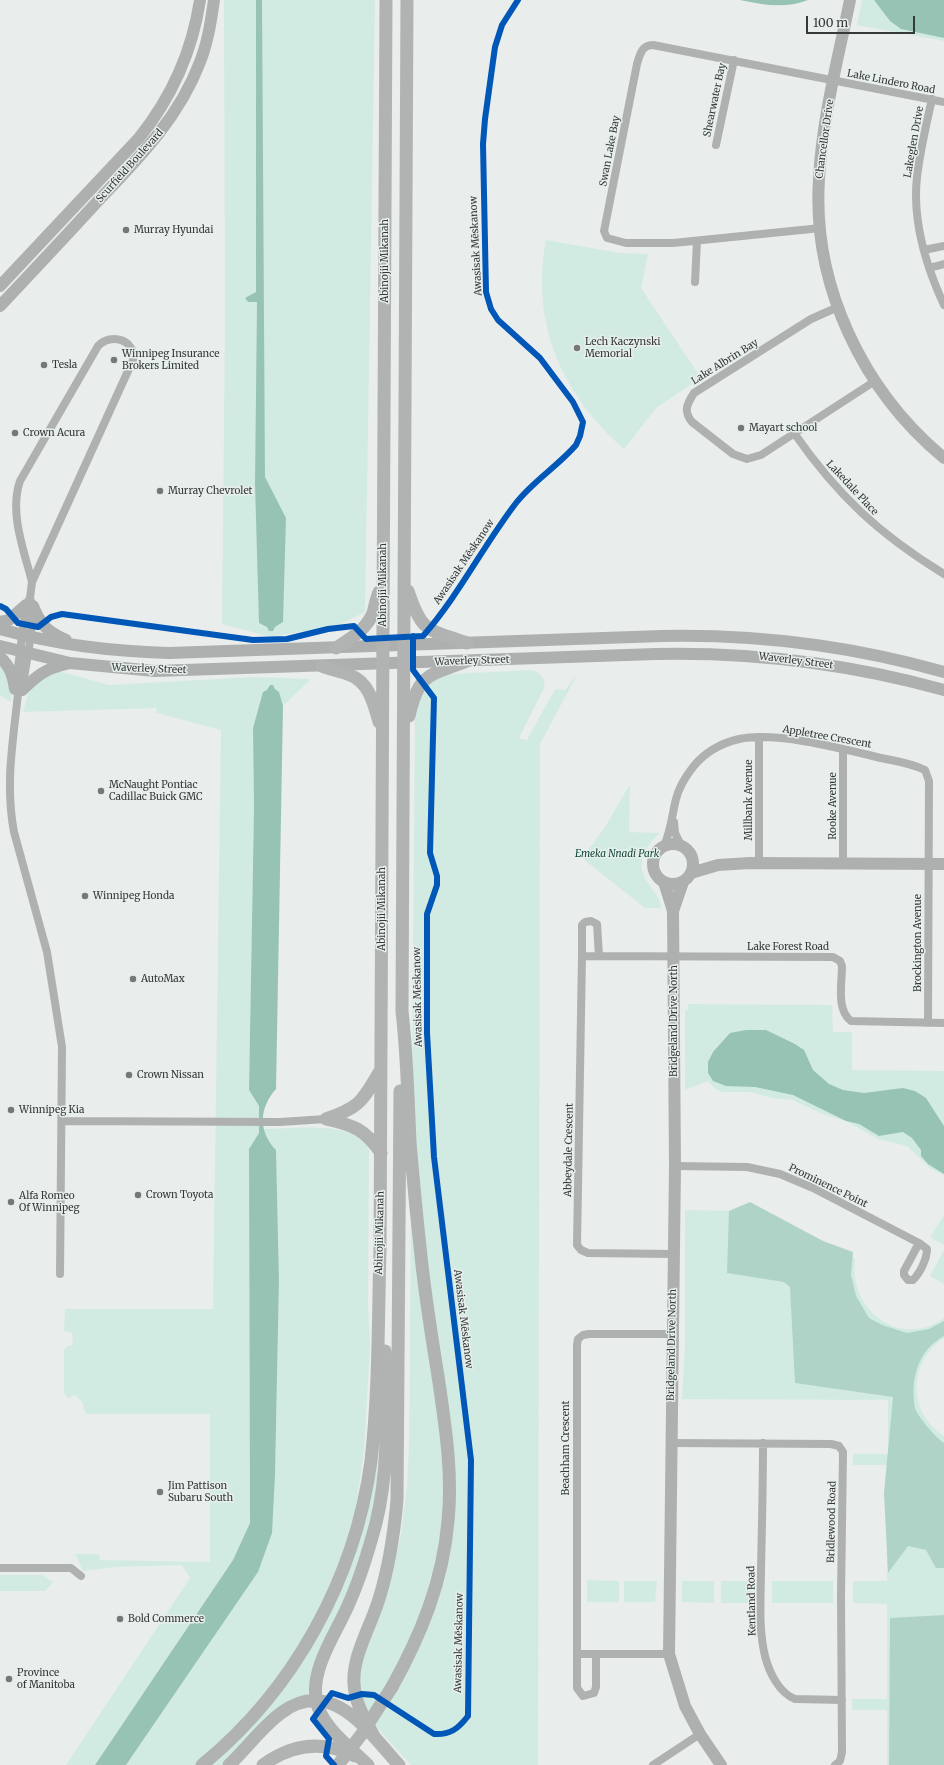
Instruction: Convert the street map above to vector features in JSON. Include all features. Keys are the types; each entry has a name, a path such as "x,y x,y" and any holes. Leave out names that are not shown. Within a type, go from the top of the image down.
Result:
{"main road":[{"name":"Abinojii Mikanah","path":"202,1765 245,1726 290,1670 321,1619 345,1566 362,1508 370,1461 375,1398 381,1153 386,0"},
{"name":"Abinojii Mikanah","path":"338,1765 364,1730 392,1687 419,1634 433,1598 443,1558 450,1501 449,1462 446,1431 425,1293 418,1227 410,1141 407,1053 402,1011 407,0"},
{"path":"336,648 361,631 368,622 384,579"},
{"path":"404,580 413,608 423,624 435,632 467,643"},
{"path":"404,737 413,697 419,686 432,674 467,661"},
{"path":"322,666 350,675 361,681 372,699 383,735"},
{"path":"375,1738 358,1705 354,1677 356,1664 379,1600 387,1566 397,1500 400,1049 402,1011"},
{"path":"326,1119 356,1106 366,1094 381,1069"},
{"path":"326,1119 359,1129 374,1142 381,1153"},
{"path":"366,1763 327,1724 316,1701 317,1674 355,1590 372,1540 382,1496 386,1439 385,1310 379,1271"},
{"path":"229,1765 279,1714 295,1704 316,1701 331,1703 345,1709 400,1765"},
{"path":"263,1765 287,1751 309,1745 334,1748 366,1763"}],"street":[{"name":"Scurfield Boulevard","path":"0,286 139,138 155,118 182,71 194,31 200,0"},
{"name":"Scurfield Boulevard","path":"0,306 138,159 167,124 187,92 200,62 214,0"},
{"name":"Chancellor Drive","path":"850,0 821,155 819,180 821,228 827,272 838,307 856,348 875,381 905,421 944,458"},
{"name":"Swan Lake Bay","path":"821,228 673,243 626,243 611,240 605,235 604,231 636,71 640,55 648,45 734,60 834,81"},
{"name":"Shearwater Bay","path":"716,145 734,60"},
{"name":"Lake Lindero Road","path":"834,81 944,102"},
{"name":"Lakeglen Drive","path":"932,99 917,179 917,211 929,268 944,305"},
{"path":"695,282 697,241"},
{"path":"924,250 944,246"},
{"path":"929,268 944,264"},
{"name":"Lake Albrin Bay","path":"838,307 811,319 694,393 687,405 686,412 692,422 733,454 747,459 761,455 875,381"},
{"path":"32,582 133,360 132,348 125,341 119,339 107,339 98,346 20,481 15,503 16,515 32,582 10,758 10,815 21,863 47,952 62,1047 60,1274"},
{"name":"Lakedale Place","path":"794,433 827,478 859,512 906,550 944,574"},
{"path":"0,622 9,620 30,603"},
{"path":"30,603 38,619 45,628 82,648"},
{"name":"Waverley Street","path":"0,629 82,648 117,652 169,653 662,636 739,637 782,640 845,650 944,672"},
{"name":"Waverley Street","path":"0,646 70,663 119,669 155,671 662,654 728,654 781,658 830,665 885,675 944,690"},
{"path":"0,657 7,663 18,691"},
{"path":"18,691 40,673 49,668 70,663"},
{"name":"Appletree Crescent","path":"681,845 675,833 674,817 676,799 680,788 694,765 714,748 741,739 759,737 810,743 843,749 915,766 927,773 929,781 928,863"},
{"name":"Millbank Avenue","path":"759,737 759,863"},
{"name":"Rooke Avenue","path":"843,749 844,863"},
{"name":"Appletree Crescent","path":"664,846 674,817"},
{"path":"718,865 690,854 681,845 672,844 664,846 655,853 652,864 656,875 664,882 670,884 718,865 759,863 944,864"},
{"path":"687,877 693,866 690,854"},
{"name":"Brockington Avenue","path":"928,863 928,1023"},
{"name":"Bridgeland Drive North","path":"673,911 687,877"},
{"name":"Bridgeland Drive North","path":"664,882 673,911 674,956 675,1166 669,1654 685,1706 700,1734 721,1765"},
{"name":"Abbeydale Crescent","path":"599,956 597,924 591,921 585,922 582,925 577,1245 581,1250 588,1253 674,1254"},
{"path":"582,956 674,956"},
{"name":"Lake Forest Road","path":"674,956 833,956 840,961 842,966 842,1007 846,1017 851,1021 944,1023"},
{"path":"62,1121 280,1122 326,1119"},
{"name":"Prominence Point","path":"675,1166 747,1167 780,1174 813,1188 919,1243"},
{"name":"Beachham Crescent","path":"596,1654 596,1687 594,1693 584,1696 577,1688 576,1595 578,1339 583,1335 589,1334 672,1334"},
{"name":"Bridlewood Road","path":"671,1443 830,1444 839,1446 843,1452 841,1596 842,1752 840,1761 835,1765"},
{"name":"Kentland Road","path":"763,1443 761,1631 765,1656 774,1678 790,1697 795,1699 842,1700"},
{"path":"0,1568 71,1568 81,1576"},
{"path":"577,1654 669,1654"},
{"path":"653,1765 700,1734"}],"green space":[{"path":"224,0 375,0 365,612 339,625 271,637 222,624 225,323"},
{"path":"862,0 944,0 944,41 857,25"},
{"path":"546,240 620,253 648,254 641,288 701,378 657,407 624,449 602,428 583,405 568,381 556,355 547,329 543,300 542,271"},
{"path":"0,665 9,677 12,692 11,702 0,695"},
{"path":"531,670 541,675 545,686 519,738 527,740 555,689 565,690 578,673 540,744 538,1765 411,1765 368,1718 356,1677 380,1612 400,1540 407,1486 409,1445 415,717 420,694 433,680 452,674"},
{"path":"59,671 109,685 254,677 311,679 283,706 279,692 258,711 253,728 254,808 249,1089 259,1106 259,1133 249,1149 250,1523 233,1560 95,1765 66,1765 190,1578 182,1565 115,1567 83,1571 75,1554 99,1554 100,1560 210,1562 210,1414 86,1414 82,1402 75,1395 68,1398 64,1393 64,1350 67,1346 73,1345 72,1333 64,1331 65,1309 213,1309 221,730 157,713 156,708 23,712 30,686"},
{"name":"Emeka Nnadi Park","path":"630,784 629,832 660,833 649,844 646,850 643,857 642,870 658,898 661,908 645,908 582,858 605,827"},
{"path":"688,1004 832,1005 833,1032 852,1032 852,1070 944,1071 944,1175 931,1169 907,1146 878,1139 846,1121 823,1114 792,1100 772,1098 750,1092 722,1092 714,1088 708,1081 685,1090 685,1010 688,1010"},
{"path":"306,1127 338,1130 352,1134 363,1140 369,1150 368,1302 370,1347 364,1451 356,1507 340,1563 314,1621 276,1681 219,1745 195,1765 126,1765 258,1572 275,1475 279,1280 276,1150 266,1138 264,1129"},
{"path":"685,1210 742,1211 791,1225 855,1259 855,1277 860,1294 868,1309 880,1320 895,1327 911,1329 927,1327 944,1318 944,1338 932,1348 924,1360 918,1373 917,1387 918,1401 923,1414 932,1426 944,1436 944,1765 887,1765 887,1710 852,1710 852,1699 887,1699 887,1604 853,1603 853,1581 887,1581 888,1465 853,1465 853,1454 888,1454 888,1400 682,1399 685,1344"},
{"path":"944,1215 944,1245 930,1237"},
{"path":"944,1250 944,1284 930,1276"},
{"path":"381,1409 378,1494 357,1571 313,1667 308,1694 281,1706 223,1765 209,1765 333,1606"},
{"path":"0,1575 42,1575 53,1582 45,1591 0,1591"},
{"path":"587,1580 619,1581 619,1602 587,1602"},
{"path":"624,1581 657,1581 655,1602 624,1602"},
{"path":"682,1581 714,1581 714,1603 682,1602"},
{"path":"721,1581 753,1581 753,1603 721,1603"},
{"path":"772,1581 833,1581 833,1603 772,1603"}],"shaded area":[{"path":"256,0 262,0 265,477 286,518 283,622 275,627 273,631 269,631 267,627 259,623 255,484 257,302 248,302 245,298 256,292"},
{"path":"740,0 808,0 783,5 766,5"},
{"path":"874,0 944,0 944,38 901,29 890,21"},
{"path":"270,685 273,685 279,692 283,706 276,1089 266,1104 263,1120 266,1135 276,1150 279,1280 275,1475 272,1533 258,1572 126,1765 95,1765 233,1560 250,1523 249,1149 259,1133 259,1106 249,1090 254,808 253,728 263,692 267,690"},
{"path":"746,1030 766,1030 795,1044 804,1050 813,1070 829,1084 843,1090 864,1093 903,1088 915,1091 926,1098 944,1126 944,1174 928,1164 921,1156 921,1150 912,1138 903,1132 879,1136 859,1124 846,1121 793,1095 755,1087 726,1086 713,1081 708,1073 708,1062 713,1052 730,1033"},
{"path":"750,1202 823,1241 853,1252 851,1275 856,1296 869,1318 882,1325 907,1333 929,1329 944,1321 944,1336 928,1349 918,1366 915,1376 914,1397 915,1408 919,1416 932,1432 944,1443 944,1568 936,1568 926,1550 908,1546 888,1573 884,1493 893,1397 795,1383 790,1287 784,1282 727,1273 729,1211"},
{"path":"944,1615 944,1765 889,1765 890,1618"}],"cycle path":[{"name":"Awasisak Mēskanow","path":"0,606 6,609 18,623 38,627 51,617 62,614 253,640 287,639 328,629 354,626 366,639 423,636 460,587 516,503 576,445 580,436 583,422 573,402 540,358 498,320 491,309 486,292 483,144 485,119 495,47 502,25 518,0"},
{"name":"Awasisak Mēskanow","path":"334,1765 326,1756 329,1739 313,1719 332,1693 348,1698 362,1694 374,1695 434,1734 449,1732 457,1728 468,1716 471,1460 434,1157 427,1033 427,914 437,885 437,876 430,853 434,698 413,670 413,636"}],"place":[{"name":"Murray Hyundai","path":"126,230"},
{"name":"Lech Kaczynski Memorial","path":"577,348"},
{"name":"Winnipeg Insurance Brokers Limited","path":"114,360"},
{"name":"Tesla","path":"44,365"},
{"name":"Mayart school","path":"741,428"},
{"name":"Crown Acura","path":"15,433"},
{"name":"Murray Chevrolet","path":"160,491"},
{"name":"McNaught Pontiac Cadillac Buick GMC","path":"101,791"},
{"name":"Winnipeg Honda","path":"85,896"},
{"name":"AutoMax","path":"133,979"},
{"name":"Crown Nissan","path":"129,1075"},
{"name":"Winnipeg Kia","path":"11,1110"},
{"name":"Crown Toyota","path":"138,1195"},
{"name":"Alfa Romeo Of Winnipeg","path":"11,1202"},
{"name":"Jim Pattison Subaru South","path":"160,1492"},
{"name":"Bold Commerce","path":"120,1619"},
{"name":"Province of Manitoba","path":"9,1679"}]}
